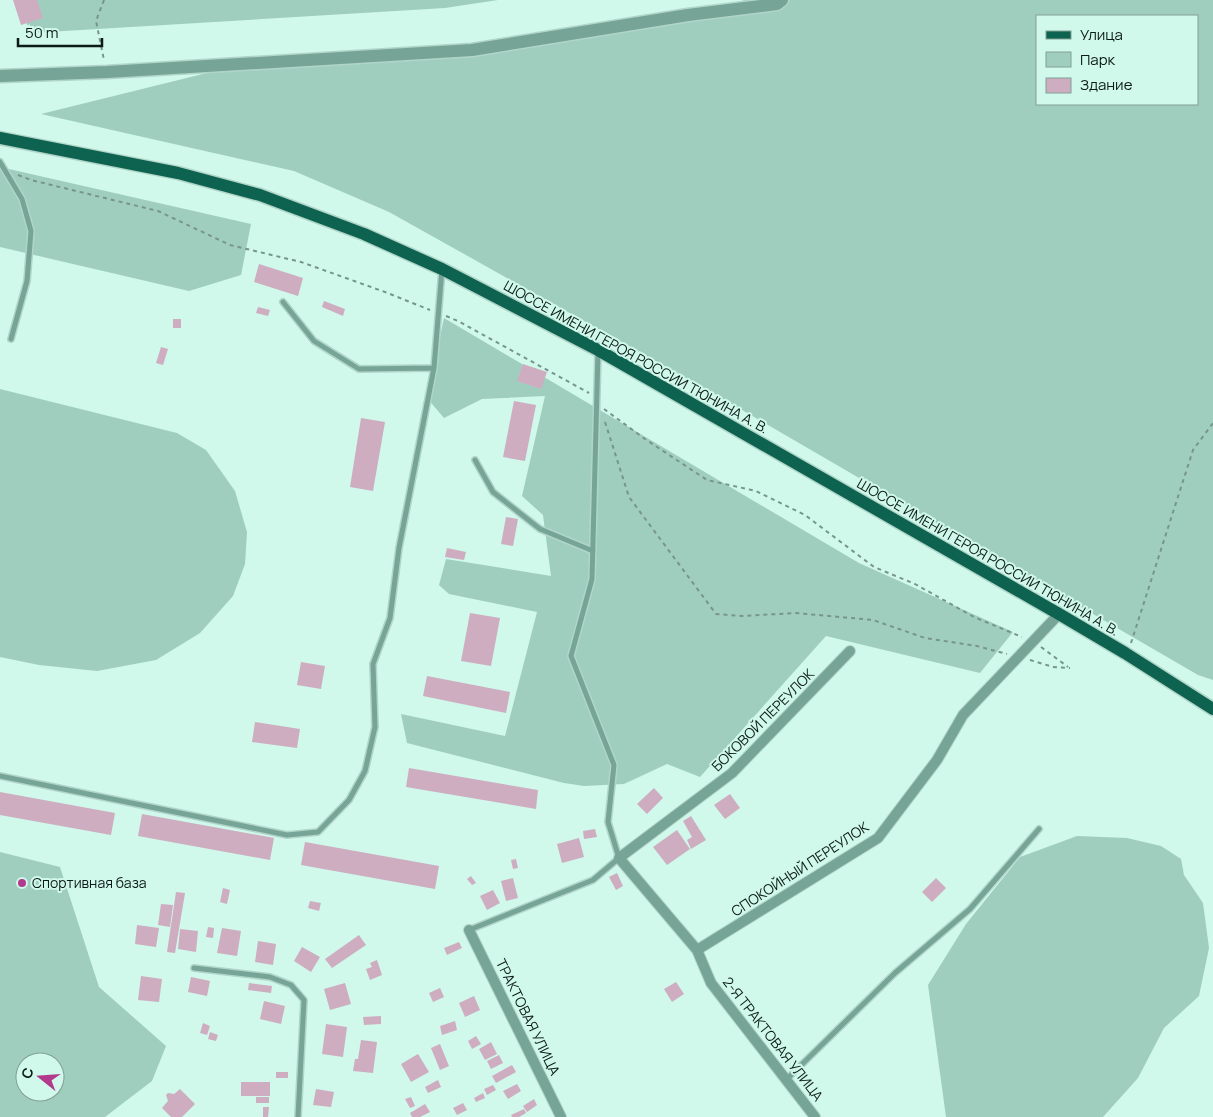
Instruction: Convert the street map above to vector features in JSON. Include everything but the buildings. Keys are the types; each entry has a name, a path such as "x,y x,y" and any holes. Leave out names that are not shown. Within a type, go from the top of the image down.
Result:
{"main road":[{"name":"ШОССЕ ИМЕНИ ГЕРОЯ РОССИИ ТЮНИНА А. В.","path":"0,138 178,173 260,195 364,234 442,269 598,350 1125,653 1213,709"}],"street":[{"path":"0,76 107,72 472,50 790,0"},
{"name":"СПОКОЙНЫЙ ПЕРЕУЛОК","path":"698,950 878,838 937,760 963,715 1058,614"},
{"name":"БОКОВОЙ ПЕРЕУЛОК","path":"619,858 732,773 850,651"},
{"name":"2-Я ТРАКТОВАЯ УЛИЦА","path":"619,858 698,950 711,983 815,1117"},
{"name":"ТРАКТОВАЯ УЛИЦА","path":"470,930 561,1117"}],"lane":[{"path":"0,162 22,199 31,231 27,281 11,339"},
{"path":"0,776 287,835 318,832 349,800 365,771 375,727 373,664 390,618 399,548 434,368 442,269"},
{"path":"283,302 314,341 358,368 434,368"},
{"path":"470,930 594,880 619,858 608,822 614,765 571,656 592,579 598,350"},
{"path":"475,460 493,492 533,524 540,529 593,551"},
{"path":"786,1080 895,973 970,909 1039,829"},
{"path":"194,968 270,977 291,985 304,1000 298,1117"}],"path":[{"path":"104,0 96,21 107,72"},
{"path":"5,170 31,180 158,211 230,245 301,262 385,292 458,321 597,397"},
{"path":"600,406 645,439 707,480 756,491 805,515 874,567 915,584 974,617 1033,642 1070,668 1054,666 977,646 925,638 872,620 796,613 742,616 716,614 629,497 600,406"},
{"path":"1125,653 1131,642 1193,450 1213,423"}],"green space":[{"path":"16,0 498,0 445,8 31,33"},
{"path":"746,0 1213,0 1213,680 1198,675 718,396 389,212 294,171 41,114 223,69 475,54"},
{"path":"0,167 251,224 241,275 189,291 0,247"},
{"path":"444,318 859,563 1013,632 980,673 826,636 700,777 667,764 624,784 584,786 564,783 407,743 401,714 505,736 537,612 449,594 439,585 446,559 551,576 543,515 522,496 545,396 482,399 444,418 427,398"},
{"path":"0,389 177,433 206,450 235,491 247,532 245,564 233,596 200,633 156,660 97,671 39,665 0,657"},
{"path":"1077,836 1127,838 1161,846 1181,859 1184,875 1203,903 1209,948 1199,996 1164,1028 1138,1078 1103,1117 946,1117 928,985 966,924 1020,857"},
{"path":"0,852 60,867 99,987 166,1046 152,1081 105,1117 0,1117"}],"place":[{"name":"Спортивная база","path":"22,883"}]}
